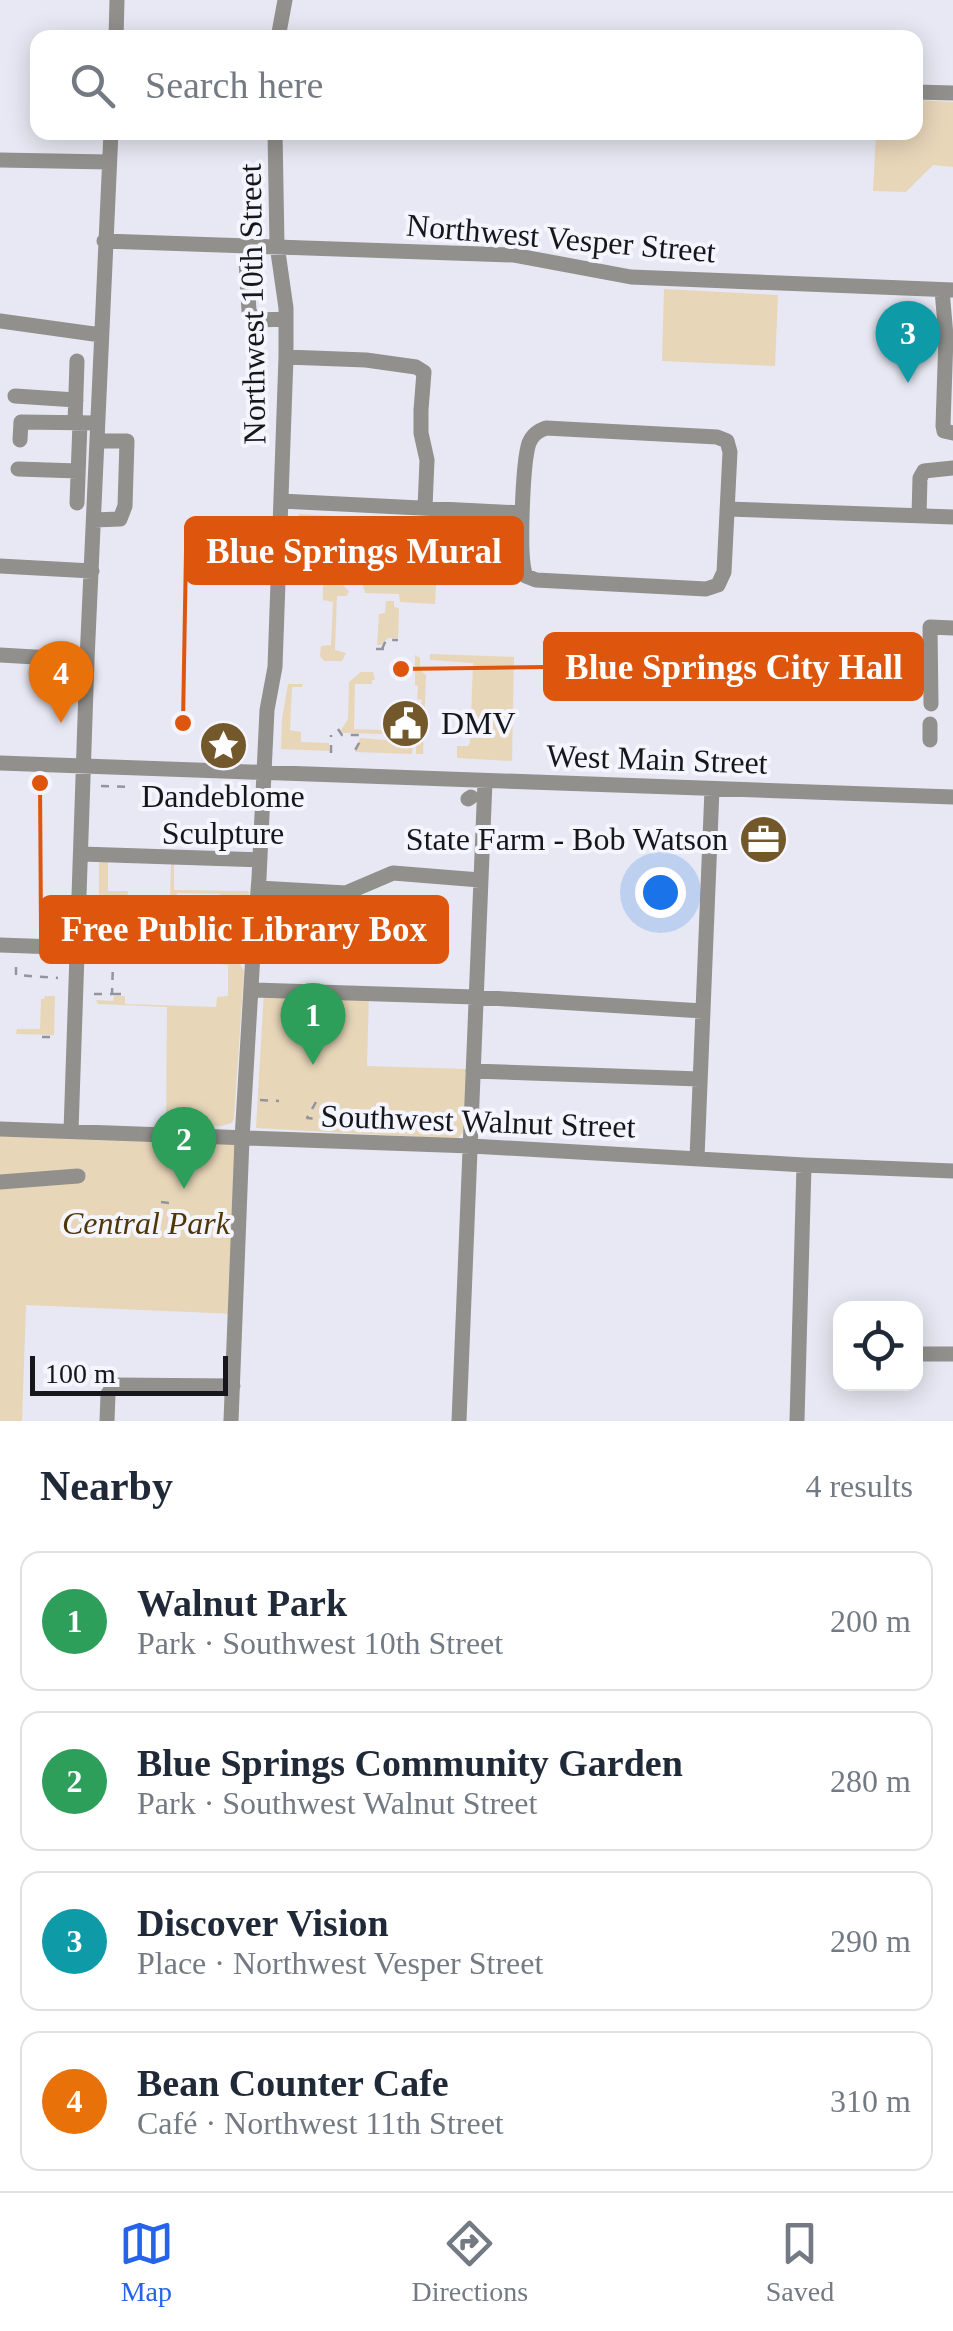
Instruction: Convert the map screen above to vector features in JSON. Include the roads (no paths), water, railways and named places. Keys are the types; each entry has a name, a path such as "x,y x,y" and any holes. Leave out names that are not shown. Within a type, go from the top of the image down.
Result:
{"street":[{"path":"116,30 117,0"},
{"path":"279,30 285,0"},
{"path":"923,92 953,94"},
{"path":"77,503 84,423 101,335 110,140"},
{"name":"Northwest 10th Street","path":"231,1421 242,1139 267,710 275,667 281,501 286,318 277,245 276,140"},
{"path":"0,160 109,162"},
{"name":"Northwest Vesper Street","path":"104,241 513,255 631,277 948,290"},
{"path":"246,244 253,318 286,318"},
{"path":"948,290 942,426 953,434"},
{"path":"0,322 101,335"},
{"path":"286,358 366,360 416,367 424,372 421,432 427,460 425,508"},
{"path":"71,1132 97,442 84,423 76,400 77,361"},
{"path":"27,422 21,397 76,400"},
{"path":"20,440 21,422 84,423"},
{"path":"546,428 717,437 727,442 730,452 728,509 724,572 718,585 706,590 536,580 526,576 521,566 528,445 535,433 546,428"},
{"path":"94,520 120,518 125,506 127,442 97,442"},
{"path":"919,515 920,478 924,470 953,468"},
{"path":"18,469 78,471"},
{"path":"281,501 522,513"},
{"path":"728,509 953,516"},
{"path":"0,566 92,571"},
{"path":"931,704 930,627 953,628"},
{"path":"0,655 87,660"},
{"name":"West Main Street","path":"0,763 953,797"},
{"path":"460,1421 485,780"},
{"path":"698,1158 712,789"},
{"path":"80,854 260,860"},
{"path":"259,888 346,893 393,873 480,880"},
{"path":"0,945 253,954"},
{"path":"251,990 476,997 702,1011"},
{"path":"473,1071 700,1079"},
{"name":"Southwest Walnut Street","path":"0,1129 471,1146 953,1170"},
{"path":"797,1421 804,1165"},
{"path":"0,1182 78,1176"},
{"path":"923,1354 953,1354"},
{"path":"107,1421 108,1394 114,1386 233,1386"}],"place":[{"name":"Discover Vision","path":"908,383"},
{"name":"Blue Springs City Hall","path":"401,669"},
{"name":"Bean Counter Cafe","path":"61,723"},
{"name":"Blue Springs Mural","path":"183,723"},
{"name":"DMV","path":"406,723"},
{"name":"Dandeblome Sculpture","path":"223,746"},
{"name":"Free Public Library Box","path":"40,783"},
{"name":"State Farm - Bob Watson","path":"763,839"},
{"name":"Walnut Park","path":"313,1065"},
{"name":"Blue Springs Community Garden","path":"184,1189"}],"park label":[{"name":"Central Park","path":"146,1223"}]}
